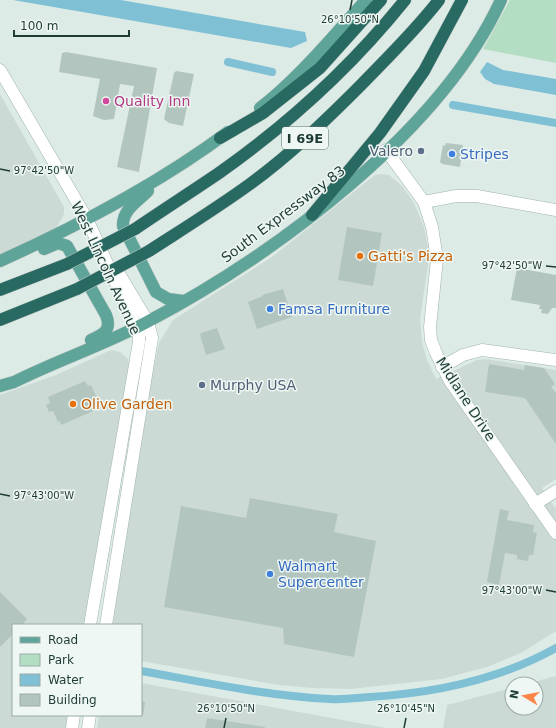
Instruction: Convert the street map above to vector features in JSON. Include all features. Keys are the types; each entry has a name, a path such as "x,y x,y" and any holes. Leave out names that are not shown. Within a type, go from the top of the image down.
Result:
{"highway":[{"path":"220,138 263,113 320,68 381,0"},
{"name":"I 69E","path":"0,290 67,264 135,229 219,173 308,102 350,61 405,0"},
{"name":"I 69E","path":"0,320 77,289 149,251 215,209 286,156 325,121 404,41 439,0"},
{"path":"312,215 380,133 424,71 462,0"}],"main road":[{"path":"0,261 87,219 159,180 220,138 270,101 315,56 366,0"},
{"name":"South Expressway 83","path":"0,386 148,322 184,302 262,253 312,215 363,173 411,127 444,89 474,48 501,0"},
{"path":"159,180 130,207 124,216 123,226 156,292 168,299 184,302"},
{"path":"0,267 52,244 58,243 67,246 108,321 109,327 103,334 34,365 30,374"}],"street":[{"name":"West Lincoln Avenue","path":"0,70 148,322 152,338 152,350 123,515 106,624"},
{"name":"Midlane Drive","path":"386,150 424,202 436,243 437,259 430,327 431,340 442,367 556,533"},
{"path":"424,202 456,196 477,196 556,210"},
{"name":"West Lincoln Avenue","path":"87,219 136,328 139,342 90,624"},
{"path":"442,367 463,355 482,350 556,360"},
{"path":"535,504 556,490"},
{"path":"72,728 74,716"},
{"path":"88,728 90,716"}],"shaded area":[{"path":"0,94 64,207 64,214 57,227 51,231 0,254"},
{"path":"375,175 389,175 402,186 414,203 424,227 428,248 428,265 420,319 422,342 427,360 436,379 477,360 485,359 556,370 556,479 542,488 556,509 556,631 521,653 487,667 442,679 350,689 279,685 142,661 142,624 111,624 150,386 159,343 173,320 272,257"},
{"path":"111,350 120,352 128,359 129,364 84,624 12,624 12,716 68,716 66,728 0,728 0,395 56,375"},
{"path":"556,676 556,728 443,728 447,705 504,690 504,716 544,716 544,679"},
{"path":"142,683 386,728 97,728 99,716 142,716"}],"green space":[{"path":"510,0 556,0 556,63 483,49"}],"water":[{"path":"13,0 121,0 305,32 307,41 291,48"},
{"path":"487,62 503,70 556,79 556,95 494,84 485,79 480,72"}],"building":[{"name":"Quality Inn","path":"66,52 157,68 139,172 117,167 134,86 120,84 114,119 104,120 93,116 100,79 59,72 62,53"},
{"path":"176,71 194,74 183,126 169,123 164,119 174,73"},
{"name":"Stripes","path":"446,143 463,145 460,167 442,164 440,162 443,145 445,146"},
{"name":"Gatti's Pizza","path":"347,227 382,233 373,286 338,280"},
{"path":"517,268 556,275 556,308 552,308 548,314 541,313 542,309 539,309 540,305 511,300"},
{"name":"Famsa Furniture","path":"283,289 292,317 257,329 248,302 263,296 262,295"},
{"path":"217,328 225,349 206,355 200,335 201,333"},
{"path":"489,364 524,370 525,365 544,368 555,384 551,387 556,393 556,444 525,398 485,392"},
{"name":"Olive Garden","path":"85,381 88,386 91,385 99,403 96,404 98,409 61,425 53,411 49,412 46,405 50,403 48,397"},
{"name":"Walmart Supercenter","path":"250,498 338,514 334,532 376,541 354,657 284,644 283,628 164,607 181,506 246,518"},
{"path":"500,509 509,511 507,520 534,525 533,532 537,533 533,555 529,555 528,561 517,559 517,555 505,553 499,585 487,582"},
{"path":"0,592 27,619 23,624 12,624 12,635 0,647"},
{"path":"142,701 145,702 142,716"},
{"path":"207,718 265,727 265,728 205,728"}],"waterway":[{"path":"228,62 272,72"},
{"path":"453,105 556,123"},
{"path":"142,671 259,692 345,699 418,692 466,683 512,669 556,648"}],"place":[{"name":"Quality Inn","path":"106,101"},
{"name":"Valero","path":"421,151"},
{"name":"Stripes","path":"452,154"},
{"name":"Gatti's Pizza","path":"360,256"},
{"name":"Famsa Furniture","path":"270,309"},
{"name":"Murphy USA","path":"202,385"},
{"name":"Olive Garden","path":"73,404"},
{"name":"Walmart Supercenter","path":"270,574"}]}
